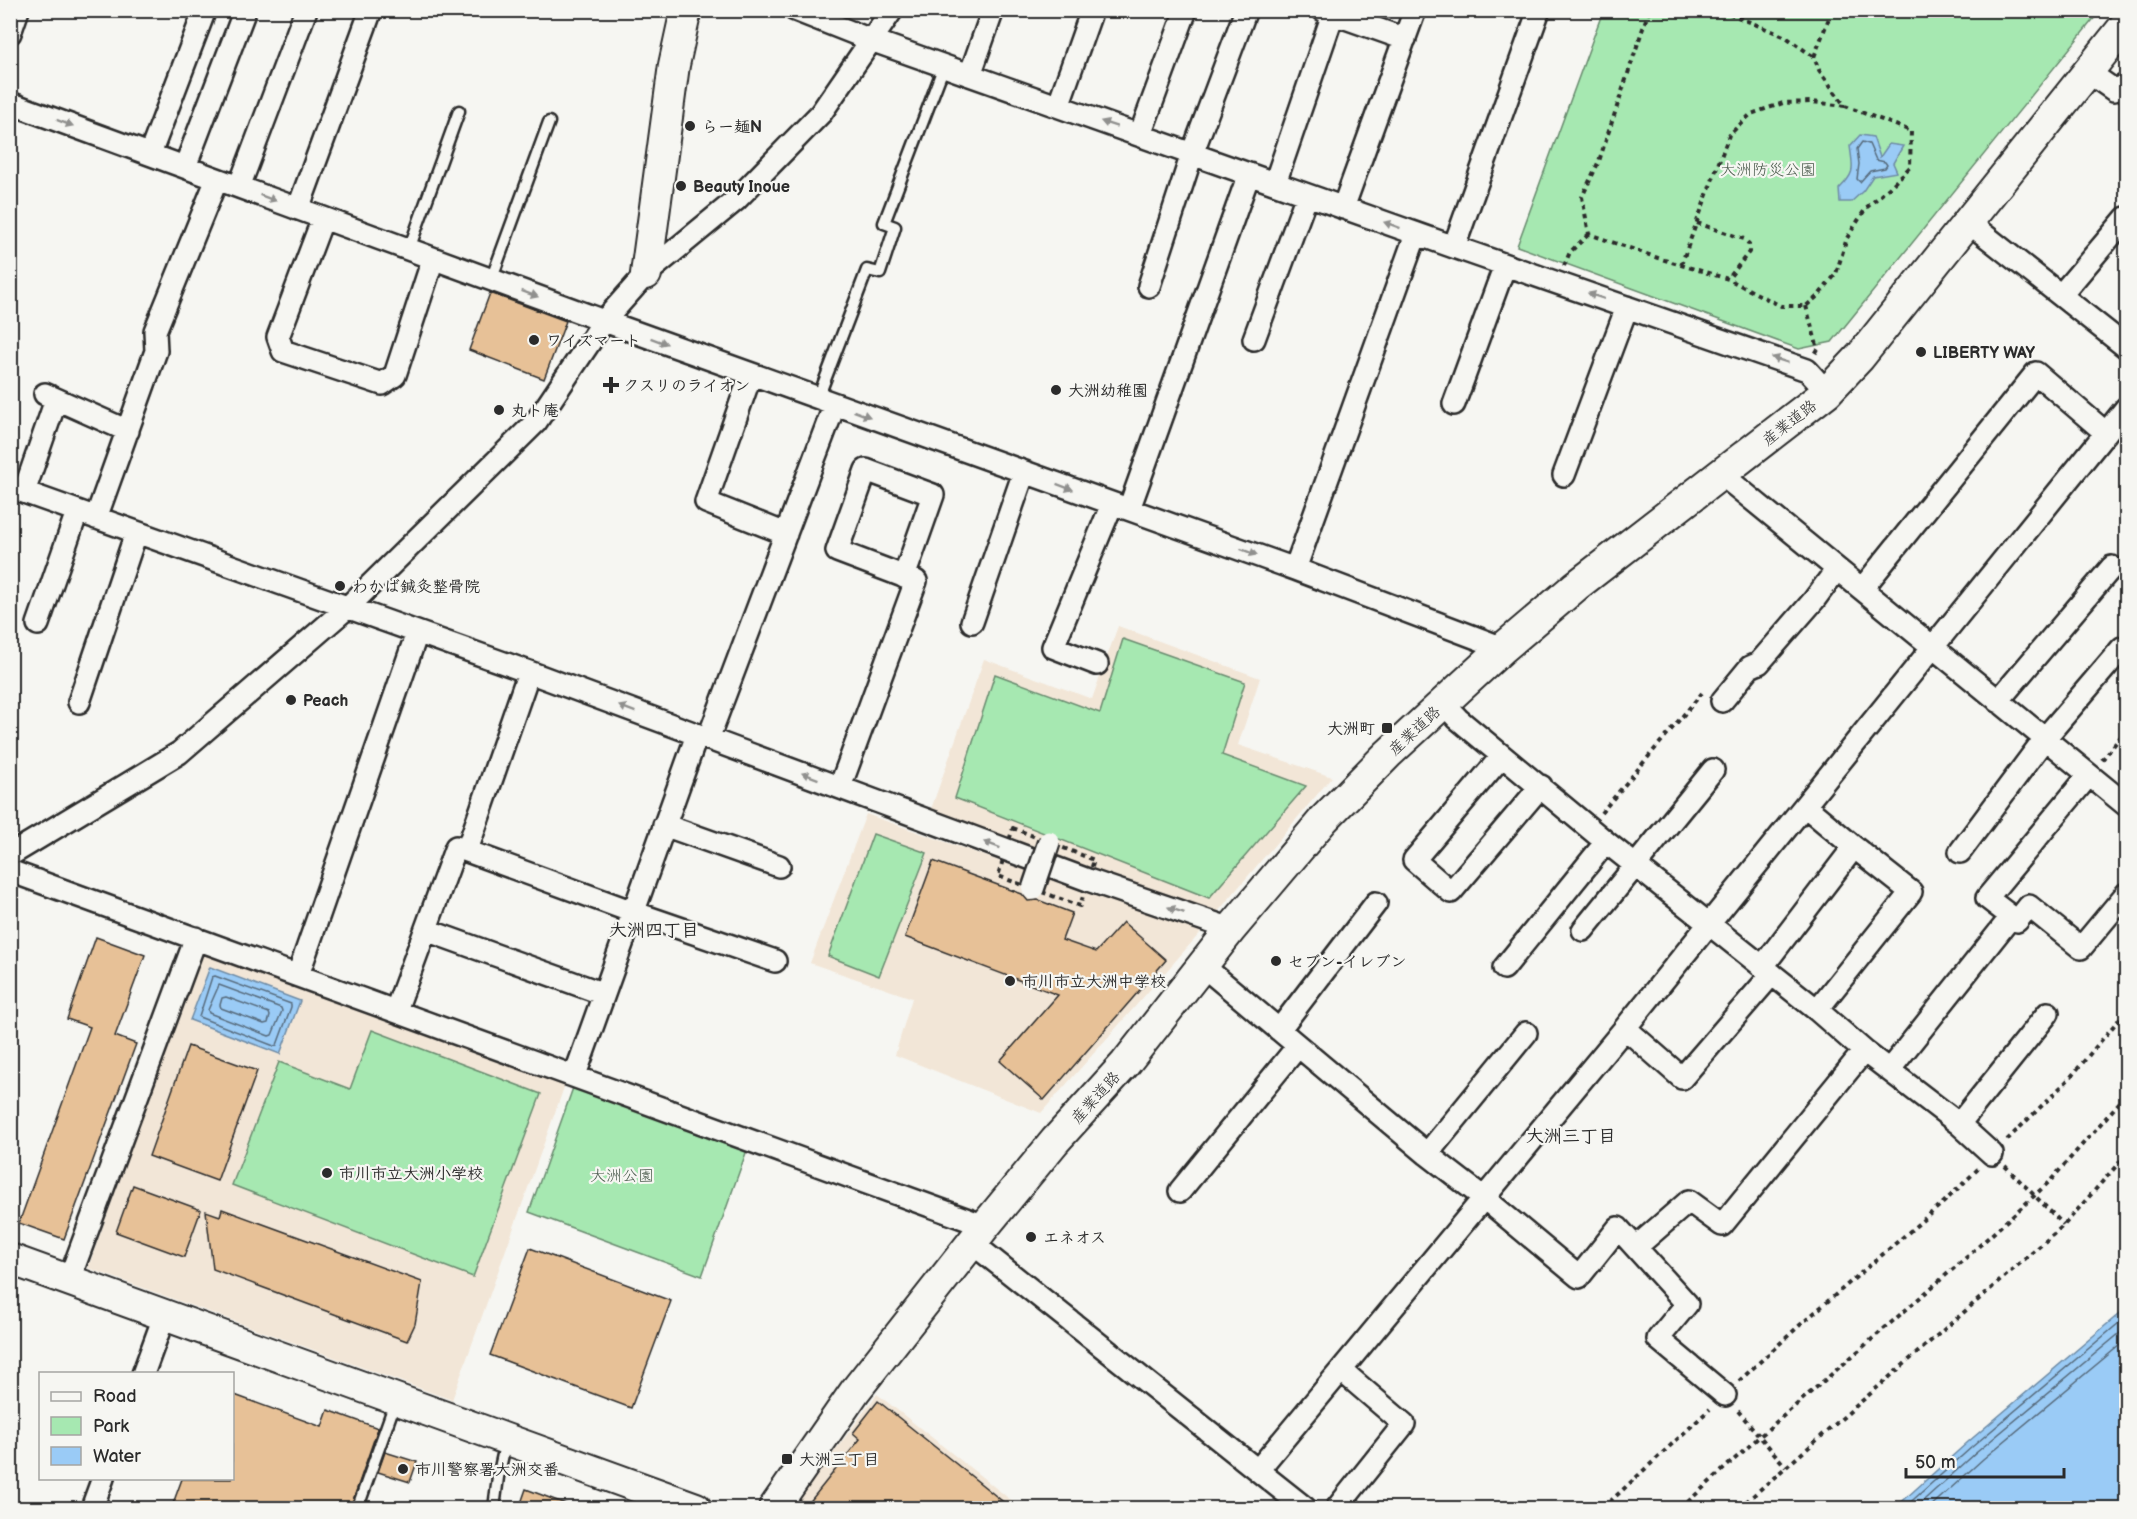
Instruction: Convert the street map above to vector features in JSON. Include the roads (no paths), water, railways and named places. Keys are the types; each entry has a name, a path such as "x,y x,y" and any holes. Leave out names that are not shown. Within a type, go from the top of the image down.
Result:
{"main road":[{"path":"646,274 674,65 686,10"},
{"name":"産業道路","path":"774,1509 855,1390 979,1234 1054,1141 1125,1064 1232,929 1324,819 1443,703 1576,586 1827,392 1860,357 2127,24"},
{"path":"10,1259 696,1509"}],"street":[{"path":"10,33 18,10"},
{"path":"185,167 245,10"},
{"path":"239,187 306,10"},
{"path":"298,209 371,10"},
{"path":"795,10 871,40 1416,234 1807,369 1827,392"},
{"path":"10,855 179,753 348,607 536,422 604,321 646,274 736,200 821,112 892,10"},
{"path":"970,75 993,10"},
{"path":"1058,106 1092,10"},
{"path":"1140,135 1186,10"},
{"path":"1149,286 1192,154 1246,10"},
{"path":"1343,208 1416,10"},
{"path":"1454,247 1539,10"},
{"path":"1275,183 1328,12 1405,39"},
{"path":"150,154 203,15"},
{"path":"2088,72 2114,90 2127,86"},
{"path":"10,103 433,259 1295,569 1503,648"},
{"path":"1096,664 1053,647 1121,506 1249,174"},
{"path":"38,624 128,430 156,351 154,332 217,179"},
{"path":"1254,339 1307,195"},
{"path":"323,218 278,338 283,351 382,384 394,375 433,259"},
{"path":"2061,295 2127,218"},
{"path":"1968,222 2127,347"},
{"path":"1295,569 1416,234"},
{"path":"1454,404 1505,265"},
{"path":"1564,475 1627,307"},
{"path":"1862,589 2036,373 2106,434"},
{"path":"751,374 706,502 786,534"},
{"path":"128,430 50,397 17,490 529,672 1088,880 1232,929"},
{"path":"575,1075 664,825 786,534 827,401"},
{"path":"1257,1470 1625,1028 2127,408"},
{"path":"840,787 916,581 837,551 866,470 933,495 904,576"},
{"path":"972,622 1024,472"},
{"path":"1721,474 2127,805"},
{"path":"79,702 136,532"},
{"path":"1998,700 2112,567"},
{"path":"1722,701 1750,666 1759,663 1814,600 1837,569"},
{"path":"298,975 417,633"},
{"path":"1960,852 2044,738 2122,648"},
{"path":"467,850 529,672"},
{"path":"1443,703 1458,719 1606,842 1817,1010 1864,1051 1959,1124 1992,1154"},
{"path":"1503,756 1414,860 1451,892 1541,786"},
{"path":"1583,930 1713,770"},
{"path":"2090,775 1987,898 2017,921 2029,906 2081,948 2127,894"},
{"path":"1805,806 1911,892 1817,1010"},
{"path":"664,825 780,866"},
{"path":"1033,889 1049,842"},
{"path":"1504,968 1606,842"},
{"path":"396,1010 456,847 775,961"},
{"path":"1625,1028 1682,1078 1767,970 1854,847"},
{"path":"10,871 575,1075 979,1234 1305,1509"},
{"path":"1279,1030 1376,903"},
{"path":"1890,1070 2011,917"},
{"path":"426,930 604,994"},
{"path":"69,1280 196,938"},
{"path":"1203,966 1427,1154 1579,1277 1617,1228 1687,1304 1658,1339 1725,1395"},
{"path":"1959,1124 2048,1013"},
{"path":"1427,1154 1526,1033"},
{"path":"1180,1191 1298,1046"},
{"path":"1636,1247 1689,1201 1722,1225 1864,1051"},
{"path":"144,1372 165,1314"},
{"path":"1337,1509 1404,1424 1341,1371"},
{"path":"92,1509 104,1480"}],"lane":[{"path":"827,401 867,270 880,273 895,227 884,224 944,66"},
{"path":"409,249 459,111"},
{"path":"491,280 549,122"},
{"path":"360,1509 359,1504 396,1399"},
{"path":"495,1509 498,1477 507,1440"}],"water":[{"path":"1860,135 1873,137 1880,157 1889,144 1903,146 1893,163 1897,172 1873,176 1863,191 1851,202 1840,202 1839,189 1852,170 1850,146"},
{"path":"210,967 300,1001 280,1054 190,1020"},
{"path":"2126,1308 2126,1508 1895,1508 1968,1442"}],"place":[{"name":"らー麺N","path":"690,126"},
{"name":"Beauty Inoue","path":"681,186"},
{"name":"ワイズマート","path":"534,340"},
{"name":"LIBERTY WAY","path":"1921,352"},
{"name":"クスリのライオン","path":"611,385"},
{"name":"大洲幼稚園","path":"1056,390"},
{"name":"丸ト庵","path":"499,410"},
{"name":"わかば鍼灸整骨院","path":"340,586"},
{"name":"Peach","path":"291,700"},
{"name":"大洲町","path":"1387,728"},
{"name":"セブン-イレブン","path":"1276,961"},
{"name":"市川市立大洲中学校","path":"1010,981"},
{"name":"市川市立大洲小学校","path":"327,1173"},
{"name":"エネオス","path":"1031,1237"},
{"name":"大洲三丁目","path":"787,1459"},
{"name":"市川警察署大洲交番","path":"403,1469"}],"district":[{"name":"大洲四丁目","path":"654,930"},
{"name":"大洲三丁目","path":"1571,1136"}],"park label":[{"name":"大洲防災公園","path":"1768,169"},
{"name":"大洲公園","path":"622,1175"}]}
